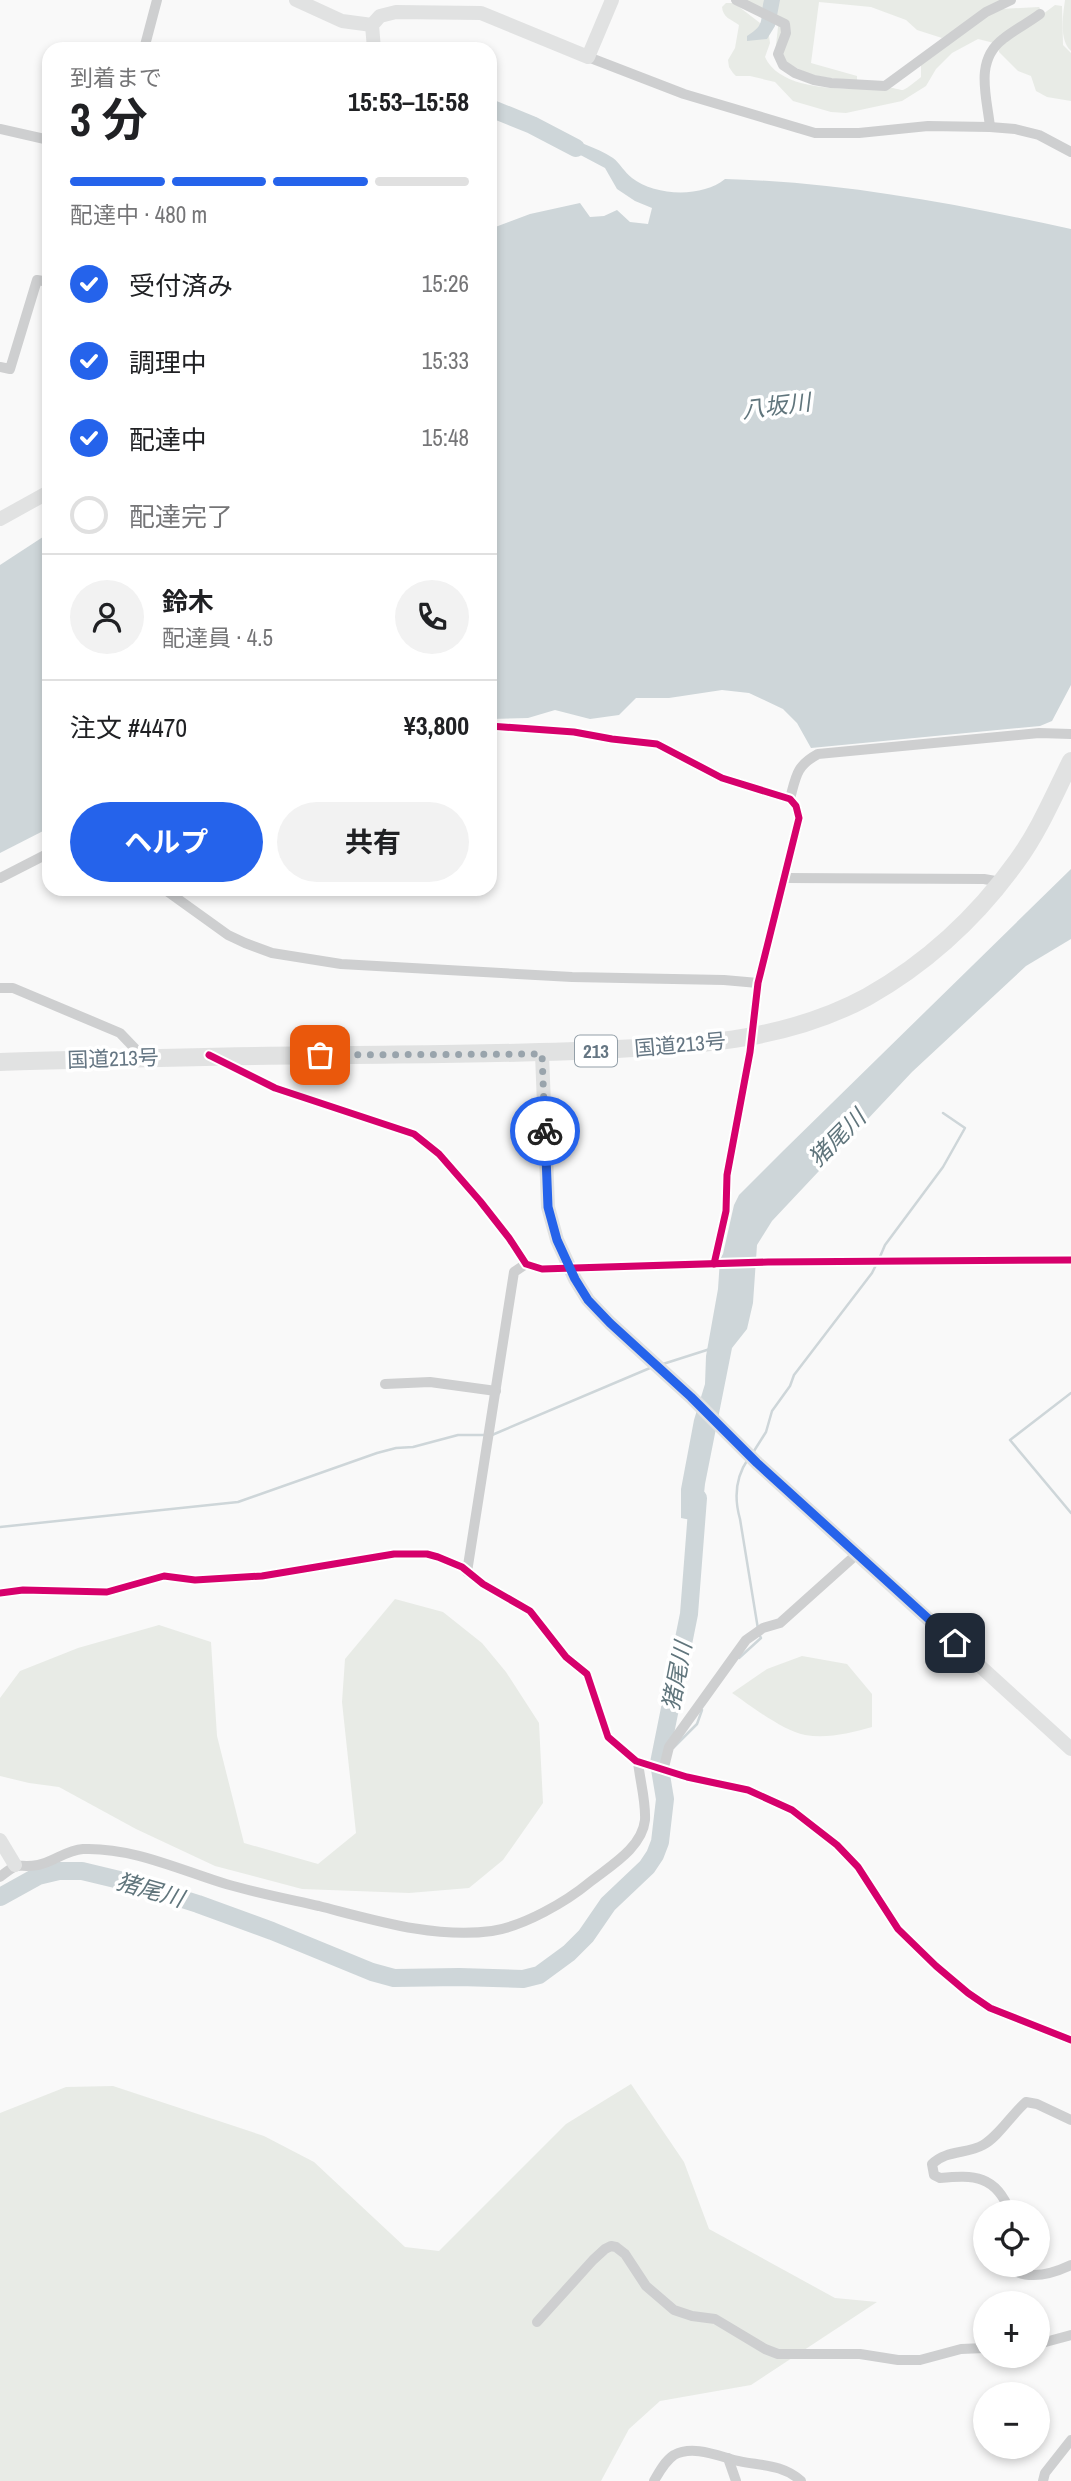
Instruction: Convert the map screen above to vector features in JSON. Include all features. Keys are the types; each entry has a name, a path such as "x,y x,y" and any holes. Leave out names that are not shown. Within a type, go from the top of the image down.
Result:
{"highway":[{"name":"国道213号","path":"0,1062 209,1055 542,1054 699,1045 752,1038 838,1010 865,998 905,973 959,931 1018,860 1040,824 1071,761"}],"main road":[{"path":"296,0 342,21 372,25"},
{"path":"373,42 372,25 380,16 396,12 481,13 588,57 612,0"},
{"path":"0,519 42,496"},
{"path":"542,1054 548,1207 557,1240 588,1300 757,1463 1071,1749"},
{"path":"0,1840 15,1865"}],"street":[{"path":"146,42 157,0"},
{"path":"736,0 780,21 786,28 779,49 779,59 796,73 831,83 885,86 986,12 1011,0"},
{"path":"990,127 984,85 986,64 995,46 1003,38 1040,14"},
{"path":"588,57 684,94 815,133 859,133 928,126 990,127 1039,135 1071,152"},
{"path":"0,129 42,138"},
{"path":"0,367 10,369 37,280 42,281"},
{"path":"497,726 574,732 657,744 722,778 790,799 796,806 799,818 758,984 752,1038 727,1175 726,1211 714,1264"},
{"path":"790,799 799,768 804,761 818,754 1039,733 1071,734"},
{"path":"0,878 42,857"},
{"path":"786,878 984,879 1000,882"},
{"path":"174,896 228,935 245,943 272,953 341,964 509,974 724,980 758,984"},
{"path":"0,988 13,988 120,1033 144,1058"},
{"path":"209,1055 275,1088 414,1134 439,1154 480,1201 526,1264 542,1269 768,1262 1071,1260"},
{"path":"467,1572 514,1272 526,1264"},
{"path":"385,1384 430,1382 496,1391"},
{"path":"0,1593 23,1590 107,1592 164,1576 195,1580 262,1576 379,1556 411,1553 439,1557 462,1567 483,1584 530,1611 566,1657 587,1674 608,1737 638,1762 663,1771 748,1790 792,1810 837,1845 858,1867 898,1929 968,1993 990,2008 1071,2040"},
{"path":"663,1771 668,1746 746,1640 763,1629 780,1623 857,1554"},
{"path":"0,1877 15,1865 39,1865 81,1849 110,1850 150,1859 227,1884 375,1919 460,1933 493,1931 517,1924 572,1896 634,1844 645,1819 638,1762"},
{"path":"1004,2200 992,2186 978,2177 940,2178 934,2175 932,2164 937,2159 981,2147 1026,2102 1037,2104 1071,2120"},
{"path":"537,2322 593,2260 611,2246 625,2255 646,2286 674,2310 715,2319 778,2354 860,2354 898,2360 920,2360 973,2348"},
{"path":"1050,2272 1071,2265"},
{"path":"1050,2341 1071,2335"},
{"path":"1043,2481 1045,2473 1071,2440"},
{"path":"654,2481 674,2455 684,2452 702,2452 781,2469 801,2481"},
{"path":"728,2458 736,2481"}],"shaded area":[{"path":"742,0 1003,0 942,38 917,30 906,20 871,7 819,2 811,63 857,76 857,80 814,75 786,62 775,54 778,27 776,20"},
{"path":"1065,0 1071,0 1071,51 1063,34"},
{"path":"726,3 734,3 768,29 770,43 765,57 774,69 787,78 804,84 842,89 903,90 921,77 921,65 987,16 1001,9 1039,7 1041,10 994,43 978,39 952,53 936,69 926,86 902,101 846,113 831,112 793,101 775,82 750,76 736,76 729,67 728,60 735,48 739,25 724,14 722,7"},
{"path":"1055,5 1062,6 1063,45 1071,53 1071,101 1047,97 1036,91 1031,76 1018,71 999,52 999,47"},
{"path":"395,1599 443,1612 482,1643 506,1672 539,1723 543,1803 503,1860 469,1888 409,1893 302,1889 215,1866 136,1829 59,1787 0,1776 0,1698 20,1671 78,1648 159,1625 211,1642 217,1736 244,1843 318,1864 356,1833 342,1702 345,1659"},
{"path":"802,1656 847,1664 872,1694 872,1727 830,1736 796,1733 732,1693 767,1669"},
{"path":"631,2084 684,2162 709,2229 835,2298 877,2302 751,2385 660,2401 629,2429 601,2481 0,2481 0,2113 66,2087 113,2086 264,2136 314,2162 405,2247 439,2251 566,2124"}],"water":[{"path":"764,0 780,0 775,26 767,39 747,41 747,36 760,24"},
{"name":"八坂川","path":"557,134 593,147 615,160 632,178 665,191 692,192 725,179 812,185 942,203 1071,229 1071,685 1052,721 1040,726 811,748 797,723 783,709 749,693 722,690 669,698 636,698 619,715 590,719 555,710 528,718 497,719 497,226 530,214 580,203 590,217 604,216 617,210 630,222 648,224 652,208 617,189 605,168 554,141"},
{"path":"42,538 42,832 0,853 0,565"},
{"path":"1071,869 1071,939 1026,966 912,1072 772,1221 757,1245 753,1303 747,1329 732,1348 705,1484 701,1522 681,1518 681,1489 694,1420 705,1384 706,1356 718,1289 720,1259 739,1195"}],"waterway":[{"path":"497,111 576,148"},
{"path":"879,1259 885,1245 943,1167 965,1128 943,1113"},
{"path":"754,1451 766,1432 772,1411 790,1386 794,1375 876,1265"},
{"path":"663,1364 710,1349"},
{"path":"492,1435 650,1368"},
{"path":"1071,1393 1010,1440 1071,1513"},
{"path":"0,1527 238,1502 377,1453 458,1435 485,1435"},
{"path":"748,1459 738,1481 737,1503 758,1629"},
{"name":"猪尾川","path":"0,1897 38,1876 59,1871 82,1871 132,1883 198,1904 372,1972 394,1978 523,1979 539,1975 569,1953 586,1936 608,1904 647,1867 660,1842 665,1799 659,1763 689,1614 698,1498"},
{"path":"739,1658 761,1638 760,1636"},
{"path":"673,1748 697,1724 702,1710"}],"cycle path":[{"path":"497,726 574,732 657,744 722,778 790,799 796,806 799,818 758,983 750,1052 727,1175 726,1211 714,1264"},
{"path":"209,1055 275,1088 414,1134 439,1154 480,1201 526,1264 542,1269 768,1262 1071,1260"},
{"path":"0,1593 23,1590 107,1592 164,1576 195,1580 262,1576 394,1554 427,1554 462,1567 483,1584 530,1611 566,1657 587,1674 608,1737 636,1761 687,1777 748,1790 792,1810 837,1845 858,1867 898,1929 968,1993 990,2008 1071,2040"}],"way so far":[{"path":"320,1055 542,1054 545,1131"}],"route":[{"path":"545,1131 548,1207 557,1240 588,1300 757,1463 955,1643"}]}
